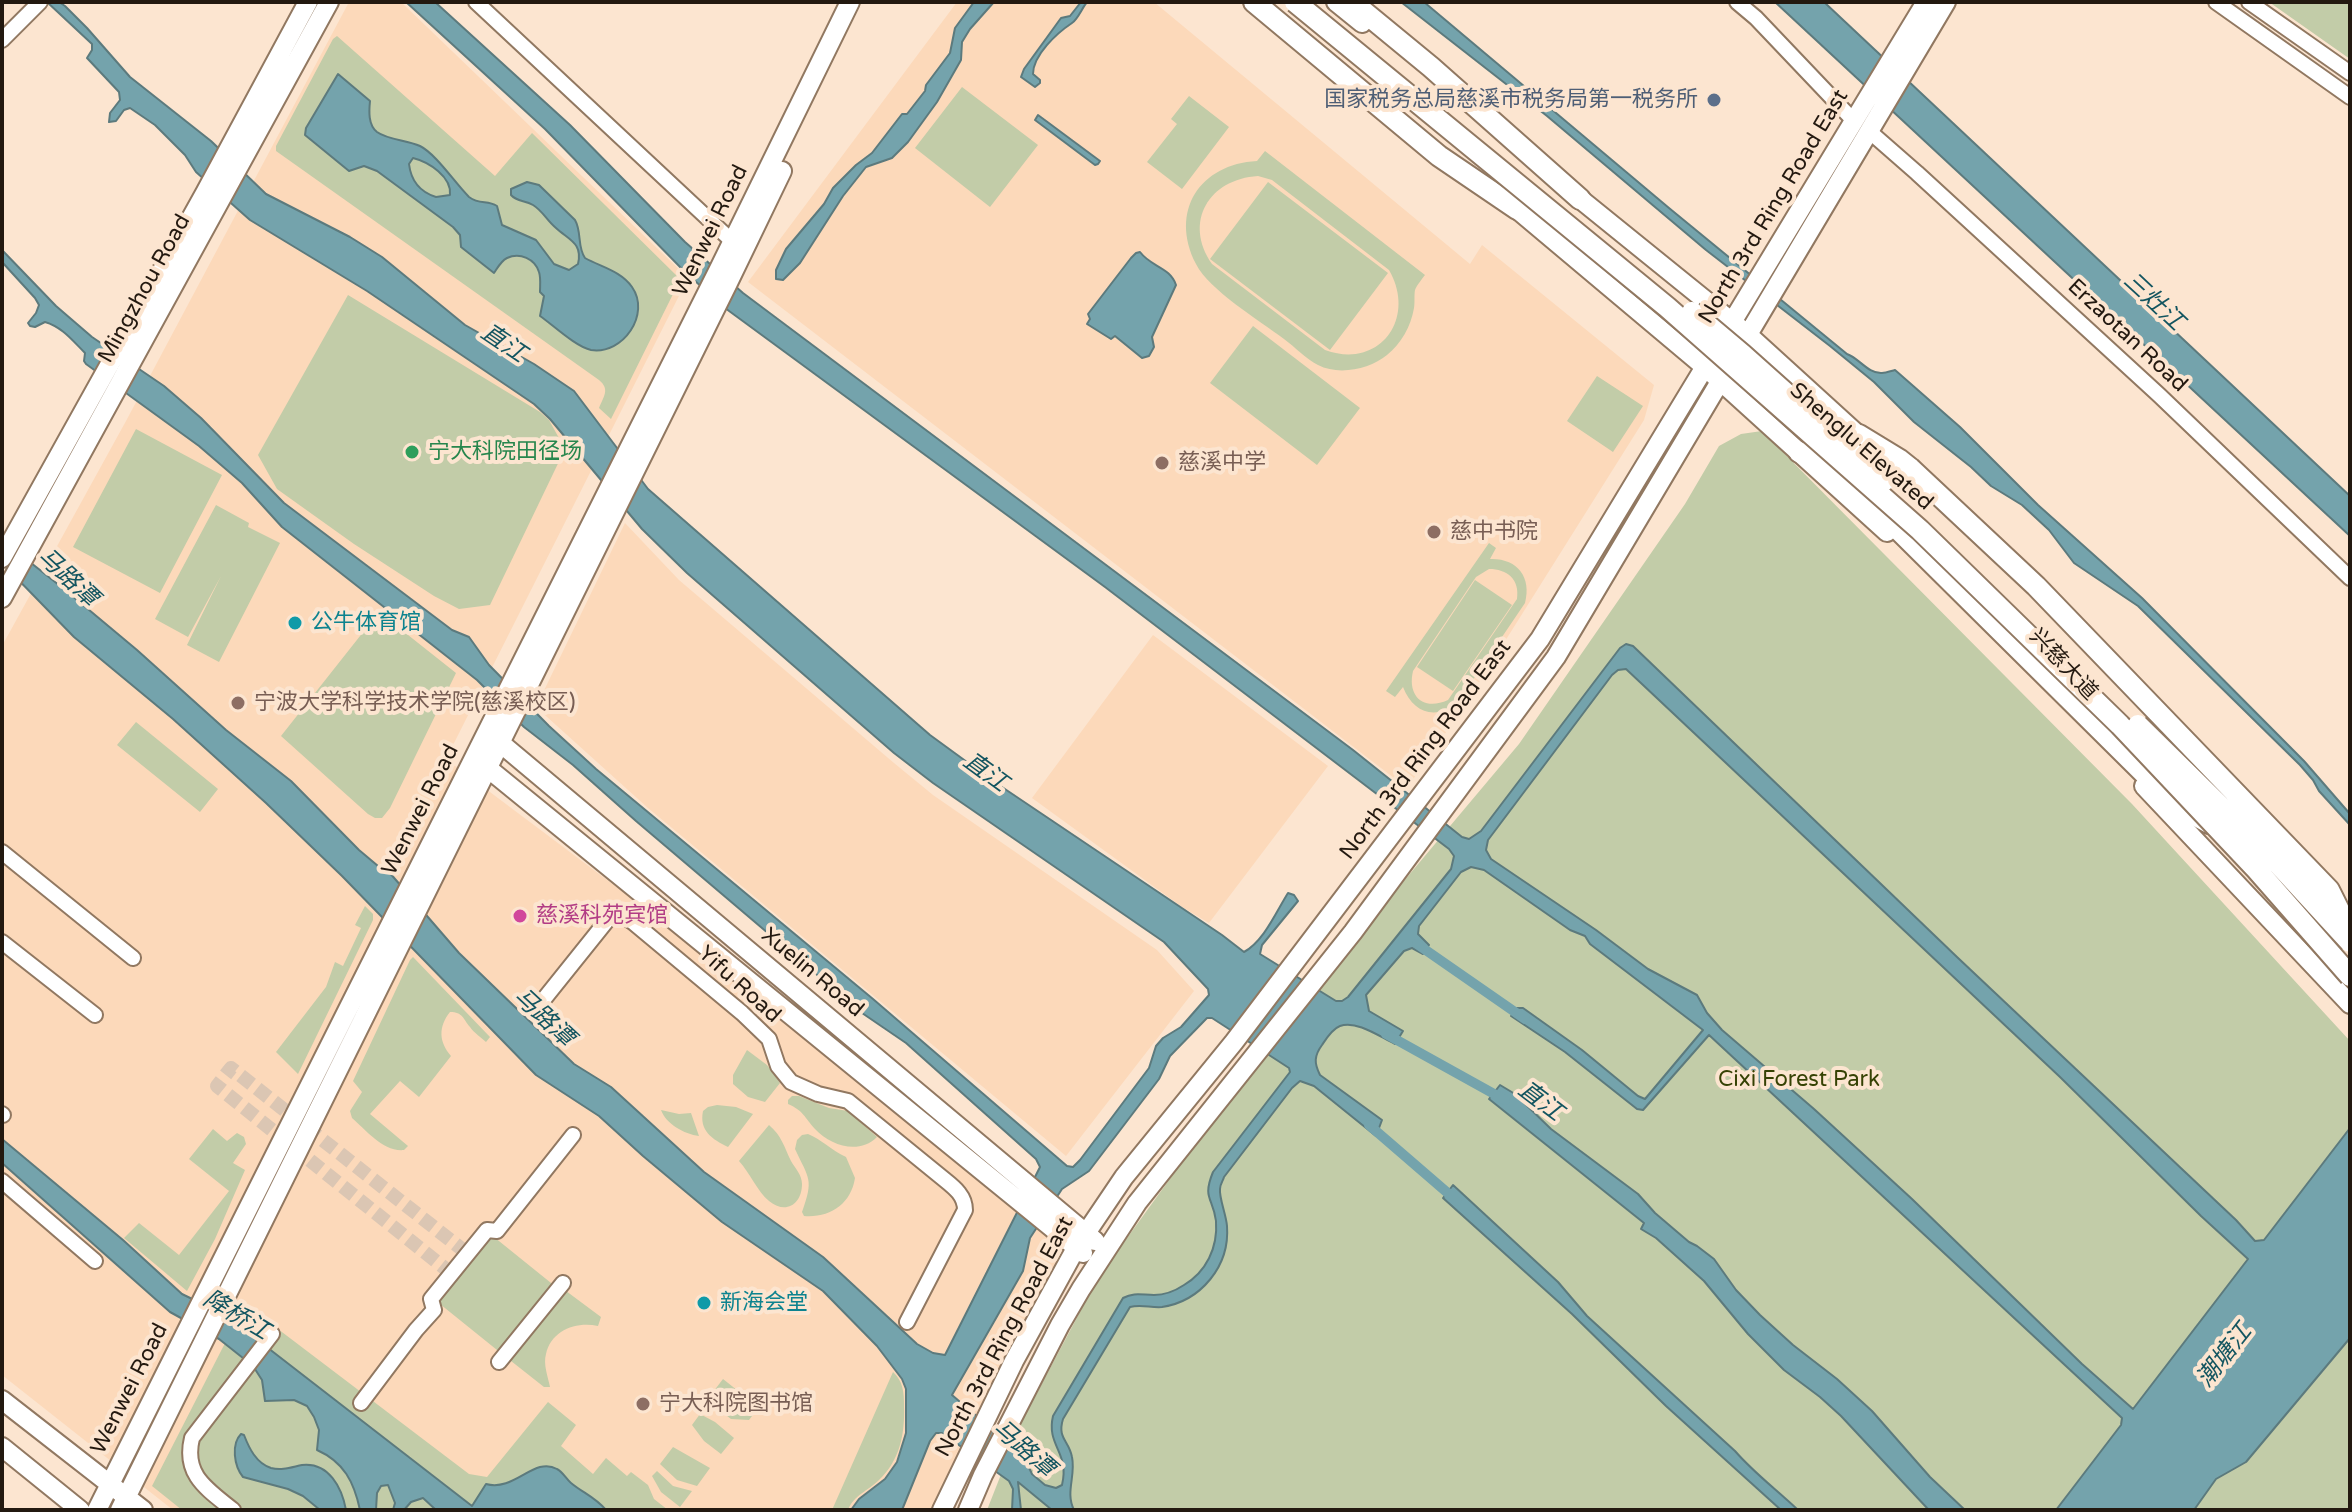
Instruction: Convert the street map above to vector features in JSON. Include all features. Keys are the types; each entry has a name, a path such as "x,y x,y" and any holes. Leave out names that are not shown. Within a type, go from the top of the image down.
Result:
{"highway":[{"path":"1254,2 1439,156 1517,209"},
{"name":"Shenglu Elevated","path":"1295,2 1667,307 1920,530 2098,703 2216,827 2334,977"},
{"name":"Shenglu Elevated","path":"1315,2 1743,355 1929,521 2270,855 2350,942"},
{"path":"1352,2 1431,67 1580,199"},
{"path":"1859,435 1910,468 2036,586 2329,890 2350,931"},
{"path":"1799,452 1839,471 2175,804 2216,827"}],"main road":[{"name":"Mingzhou Road","path":"2,598 238,151 308,2"},
{"name":"Mingzhou Road","path":"238,151 329,2"},
{"name":"Wenwei Road","path":"724,276 733,242 850,2"},
{"name":"Wenwei Road","path":"123,1503 219,1310 415,895 862,2"},
{"name":"兴慈大道","path":"1265,2 1705,367 1996,629 2334,977 2350,1004"},
{"name":"兴慈大道","path":"1336,2 1747,334 1941,509 2141,704 2279,850 2350,931"},
{"name":"North 3rd Ring Road East","path":"968,1510 1060,1325 1137,1203 1353,932 1556,657 1747,334 1926,2"},
{"name":"North 3rd Ring Road East","path":"942,1510 1014,1361 1081,1241 1124,1177 1234,1042 1540,639 1732,322 1946,2"},
{"name":"Mingzhou Road","path":"2,558 213,198"},
{"name":"Xuelin Road","path":"497,729 1102,1257"},
{"name":"Xuelin Road","path":"481,762 1046,1223 1081,1241"},
{"path":"2334,977 2350,931"},
{"name":"Wenwei Road","path":"97,1510 203,1297 396,934"},
{"path":"2334,977 2350,960"},
{"path":"2,1400 110,1483 123,1503 143,1510"},
{"path":"2,1447 80,1510"}],"street":[{"path":"2,40 40,2"},
{"path":"476,2 733,242"},
{"name":"Erzaotan Road","path":"1737,2 1861,126 2148,384 2350,578"},
{"path":"2216,2 2350,97"},
{"path":"2249,2 2350,73"},
{"path":"2,852 133,958"},
{"name":"Yifu Road","path":"536,1009 609,918 622,915 742,1013 769,1039 778,1066 791,1082 818,1094 848,1101 945,1180 959,1192 965,1210 907,1322"},
{"path":"2,942 95,1015"},
{"path":"361,1403 434,1310 431,1299 487,1230 497,1231 573,1135"},
{"path":"2,1181 95,1261"},
{"path":"499,1362 563,1283"},
{"path":"233,1510 203,1486 193,1471 188,1454 192,1438 271,1334"}],"shaded area":[{"name":"宁波大学科学技术学院(慈溪校区)","path":"349,2 401,2 688,278 446,759 715,961 1064,1246 979,1408 935,1510 173,1510 2,1375 2,646 126,421"},
{"name":"慈溪中学","path":"957,2 1154,2 1470,264 1482,245 1654,385 1644,420 1463,708 1407,788 748,282"},
{"path":"625,523 679,580 894,763 933,795 1157,950 1194,991 1066,1156 648,808 536,707"},
{"path":"1153,635 1328,766 1209,923 1182,907 1032,798"}],"green space":[{"path":"2269,2 2350,2 2350,59"},
{"path":"337,36 495,176 532,133 679,278 611,419 599,408 605,390 599,380 276,151"},
{"path":"962,87 1038,145 990,207 915,148"},
{"path":"1189,96 1229,127 1182,189 1147,162 1177,124 1171,119"},
{"path":"1265,151 1425,275 1415,290 1413,315 1405,334 1397,346 1380,360 1345,370 1318,365 1223,294 1202,274 1189,244 1186,226 1188,209 1195,194 1220,171 1257,161","holes":["1258,176 1272,180 1389,270 1397,288 1399,306 1396,322 1388,336 1377,346 1362,353 1325,350 1212,264 1200,233 1206,205 1226,185 1241,179"]},
{"path":"1268,182 1388,273 1330,350 1210,259"},
{"name":"宁大科院田径场","path":"348,295 540,412 549,420 565,449 490,605 459,609 434,596 277,489 258,455"},
{"path":"1253,326 1360,408 1317,465 1210,383"},
{"path":"1597,376 1643,406 1613,452 1567,421"},
{"path":"136,429 222,475 160,593 73,547"},
{"name":"Cixi Forest Park","path":"1762,431 2132,804 2350,1041 2350,1510 987,1510 1022,1421 1098,1278 1193,1147 1361,932 1519,744 1685,504 1719,446 1741,434"},
{"path":"216,505 249,523 248,527 280,543 219,662 187,645 221,576 188,637 155,619"},
{"path":"1489,543 1496,548 1490,559 1508,562 1524,577 1525,603 1458,702 1442,711 1426,711 1413,703 1403,687 1395,697 1386,691","holes":["1495,569 1511,576 1517,599 1448,700 1425,703 1415,695 1413,671 1476,577"]},
{"path":"1475,580 1512,605 1453,691 1417,667"},
{"path":"379,612 456,673 390,808 382,818 375,818 281,736"},
{"path":"136,722 218,789 200,812 117,745"},
{"path":"365,906 373,914 373,920 298,1074 276,1052 326,987 335,962 343,966 361,928 355,925"},
{"path":"413,957 490,1037 486,1042 460,1015 450,1012 443,1023 442,1034 451,1056 419,1097 400,1081 370,1114 408,1146 404,1150 396,1150 375,1139 352,1118 350,1111 362,1092 353,1081"},
{"path":"747,1050 767,1065 780,1083 765,1102 748,1097 733,1084 733,1075"},
{"path":"792,1096 848,1111 877,1137 862,1146 837,1144 822,1135 801,1112 788,1104"},
{"path":"717,1105 736,1107 753,1114 728,1147 712,1137 703,1124 703,1111"},
{"path":"661,1110 691,1113 699,1136 676,1128"},
{"path":"769,1125 780,1138 802,1181 799,1197 787,1207 769,1201 739,1161"},
{"path":"213,1129 227,1141 237,1133 244,1137 246,1144 233,1163 245,1170 215,1239 187,1291 124,1238 139,1223 179,1255 229,1191 189,1159"},
{"path":"808,1134 846,1157 855,1178 844,1202 822,1215 804,1216 802,1212 809,1185 795,1149 797,1140"},
{"path":"489,1233 556,1287 502,1354 435,1300"},
{"path":"562,1288 601,1317 598,1326 574,1326 553,1339 545,1358 550,1387 544,1387 506,1357"},
{"path":"245,1304 469,1474 487,1477 548,1402 576,1425 561,1446 593,1474 606,1458 627,1476 631,1472 648,1485 654,1499 668,1510 182,1510 152,1486"},
{"path":"893,1372 901,1383 904,1401 900,1446 886,1472 848,1510 832,1510"},
{"path":"723,1379 752,1402 755,1412 749,1420 731,1419 707,1400"},
{"path":"700,1414 734,1438 721,1454 704,1441 692,1425"},
{"path":"673,1447 710,1468 697,1486 677,1480 660,1464"},
{"path":"657,1471 673,1486 692,1491 680,1507 661,1492 652,1476"}],"water":[{"name":"潮塘江","path":"47,2 59,2 65,6 130,77 211,141 266,194 382,257 465,325 574,391 648,489 930,735 993,781 1244,952 1264,934 1288,893 1294,895 1298,901 1262,945 1260,954 1336,1001 1348,997 1451,869 1454,856 1449,849 1105,587 725,308 683,270 545,129 406,2 435,2 570,125 685,242 743,293 1353,750 1462,837 1469,839 1481,831 1620,648 1626,644 1633,646 2255,1241 2264,1240 2350,1128 2350,1338 2246,1462 2216,1479 2194,1510 2056,1510 2121,1425 2122,1418 1709,1035 1643,1110 1637,1109 1565,1052 1511,1016 1517,1008 1523,1008 1645,1099 1703,1030 1590,944 1585,936 1570,930 1484,870 1471,867 1461,872 1419,926 1418,934 1429,945 1423,954 1412,948 1404,951 1366,995 1369,1011 1403,1031 1395,1044 1368,1030 1347,1025 1332,1032 1317,1053 1320,1075 1382,1120 1376,1136 1314,1086 1300,1081 1292,1088 1220,1186 1227,1241 1218,1268 1200,1289 1176,1303 1162,1307 1130,1307 1063,1419 1061,1431 1071,1451 1073,1464 1070,1497 1074,1510 1052,1510 1018,1482 1021,1510 1012,1510 1013,1489 1009,1481 942,1433 936,1433 902,1510 851,1510 859,1499 885,1479 897,1462 906,1433 906,1389 877,1346 823,1291 722,1222 599,1116 536,1075 342,876 266,803 173,719 74,637 2,563 2,540 137,650 226,730 291,781 359,850 389,872 459,953 574,1064 611,1087 704,1172 823,1257 917,1344 933,1353 945,1355 1040,1167 1036,1159 906,1043 862,1013 573,765 524,727 477,680 282,527 242,483 199,446 86,364 85,353 66,334 45,322 30,326 28,323 39,305 2,262 2,250 56,306 92,337 164,386 201,418 284,503 452,630 469,637 489,665 596,769 873,999 1067,1166 1073,1167 1080,1160 1149,1068 1156,1046 1181,1027 1209,995 1208,989 1164,942 894,753 687,573 642,529 534,404 367,291 250,220 196,172 185,155 155,125 130,108 124,110 116,121 109,122 110,113 120,100 119,92 87,58 92,44","holes":["1626,669 2060,1077 2248,1259 2133,1409 2082,1364 1912,1199 1722,1030 1697,995 1648,969 1491,859 1486,850 1488,840 1612,675","1207,1018 1212,1018 1289,1068 1290,1072 1213,1172 1208,1193 1215,1213 1215,1241 1199,1273 1173,1291 1158,1295 1134,1294 1123,1298 1053,1416 1053,1435 1064,1474 1062,1485 1056,1488 1045,1485 1032,1474 1024,1457 952,1395 1023,1271 1030,1238 1062,1189 1089,1171 1159,1079 1170,1056"]},
{"path":"974,2 994,2 962,42 961,60 937,102 908,142 892,158 866,167 843,196 800,263 783,280 776,279 776,270 786,249 824,204 833,188 872,153 902,114 907,114 925,91 926,85 950,53 955,28"},
{"path":"1081,2 1087,2 1076,19 1053,39 1037,59 1033,74 1040,83 1035,87 1021,77 1024,69 1061,18 1070,16"},
{"path":"1401,2 1424,2 1847,354 1877,373 1895,370 2142,598 2304,761 2350,814 2350,825 2300,765 2138,606 2074,563 2049,530 2022,505 1991,486 1914,422 1874,382 1706,250 1547,116"},
{"path":"1775,2 1824,2 2350,496 2350,536"},
{"path":"338,74 370,101 371,122 377,132 426,150 469,197 497,206 502,225 536,240 554,264 569,270 578,264 578,251 574,243 536,207 511,195 511,189 527,182 539,185 575,220 585,258 617,273 632,287 638,309 631,330 614,346 603,350 591,350 579,345 540,316 544,296 540,292 539,272 531,260 522,256 507,258 494,273 461,247 460,235 453,227 377,171 364,166 349,171 305,135 306,128","holes":["413,158 443,176 450,188 450,195 436,197 417,185 409,164"]},
{"path":"1038,115 1100,161 1098,164 1095,165 1035,120"},
{"path":"1140,252 1169,274 1176,285 1152,337 1154,347 1149,356 1142,358 1115,336 1111,339 1087,324 1090,319 1088,314 1131,258"},
{"path":"1500,1085 1515,1094 1551,1129 1638,1194 1689,1242 1714,1259 1736,1290 1760,1315 1872,1411 1930,1477 1965,1510 1929,1510 1841,1416 1784,1370 1748,1334 1704,1281 1656,1238 1641,1229 1644,1223 1489,1099"},
{"path":"2,1139 123,1240 182,1294 241,1323 268,1348 472,1506 486,1484 506,1483 532,1470 549,1466 559,1470 606,1510 436,1510 423,1498 411,1502 404,1510 393,1510 395,1503 388,1485 381,1486 377,1493 376,1510 360,1510 355,1490 341,1467 317,1450 319,1430 307,1406 294,1400 265,1401 262,1380 253,1366 219,1339 170,1312 2,1163"},
{"path":"1453,1185 1558,1282 1587,1316 1798,1510 1781,1510 1443,1198"},
{"path":"241,1434 266,1466 279,1469 311,1465 327,1472 341,1493 346,1510 320,1510 288,1489 243,1477 235,1455"}],"waterway":[{"path":"1417,944 1525,1019"},
{"name":"直江","path":"1386,1034 1505,1100"},
{"path":"1369,1125 1457,1201"}],"tunnel":[{"path":"452,1274 217,1086 231,1068 468,1254"}],"place":[{"name":"国家税务总局慈溪市税务局第一税务所","path":"1714,100"},
{"name":"宁大科院田径场","path":"412,452"},
{"name":"慈溪中学","path":"1162,463"},
{"name":"慈中书院","path":"1434,532"},
{"name":"公牛体育馆","path":"295,623"},
{"name":"宁波大学科学技术学院(慈溪校区)","path":"238,703"},
{"name":"慈溪科苑宾馆","path":"520,916"},
{"name":"新海会堂","path":"704,1303"},
{"name":"宁大科院图书馆","path":"643,1404"}],"water label":[{"name":"三灶江","path":"2153,302"},
{"name":"马路潭","path":"67,578"},
{"name":"马路潭","path":"543,1018"},
{"name":"降桥江","path":"236,1316"},
{"name":"马路潭","path":"1023,1449"}]}
